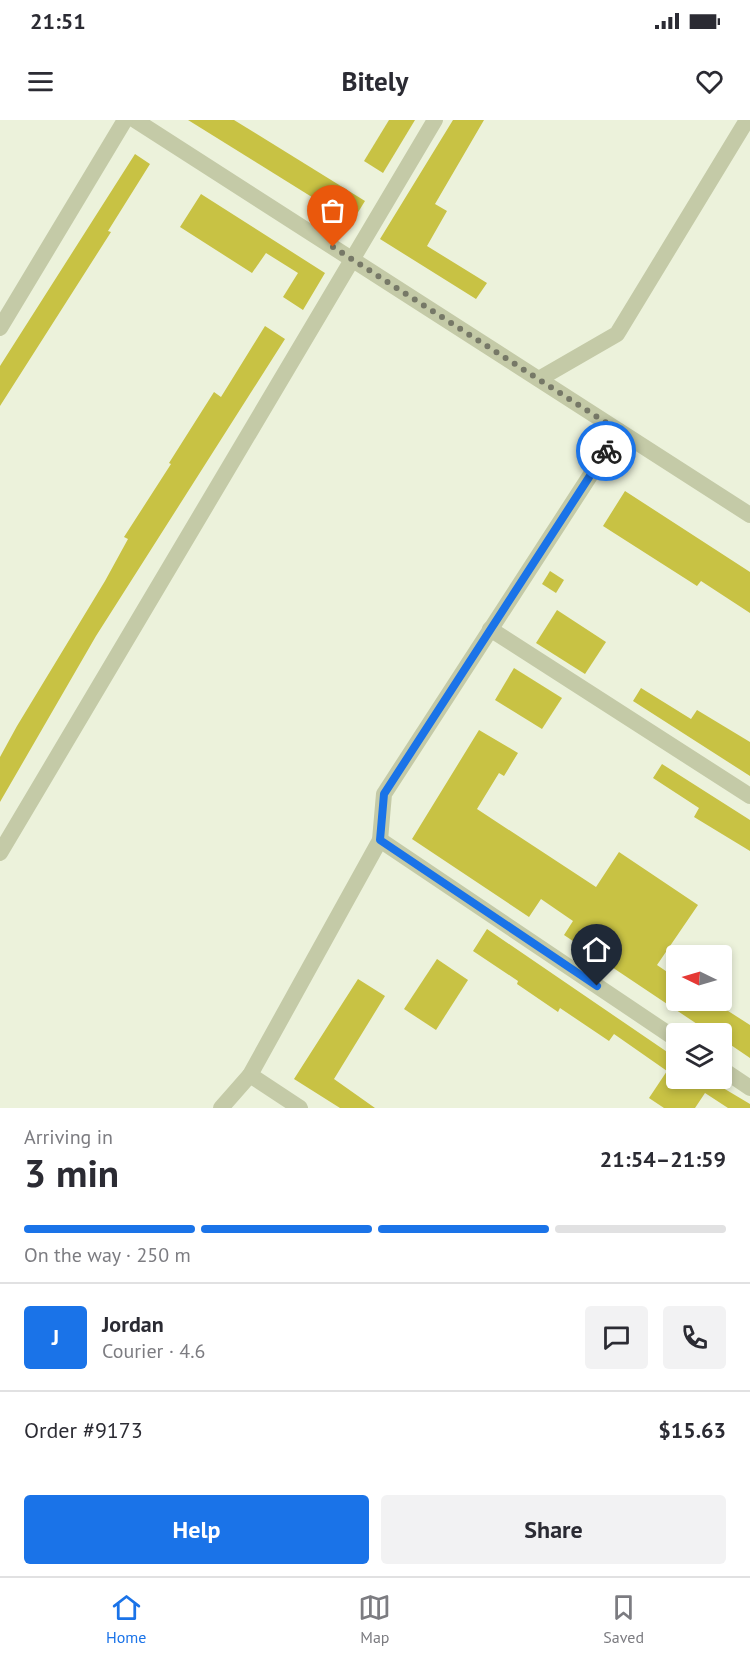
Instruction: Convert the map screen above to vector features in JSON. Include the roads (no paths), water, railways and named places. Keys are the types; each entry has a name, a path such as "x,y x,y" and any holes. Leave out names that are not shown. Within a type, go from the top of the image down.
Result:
{"street":[{"path":"0,328 125,120"},
{"path":"135,120 750,515"},
{"path":"0,852 435,120"},
{"path":"539,379 617,334 747,120"},
{"path":"221,1108 250,1075 380,840 384,794 619,431"},
{"path":"490,629 750,796"},
{"path":"380,840 666,1032"},
{"path":"250,1075 300,1108"},
{"path":"732,1076 750,1088"}]}
